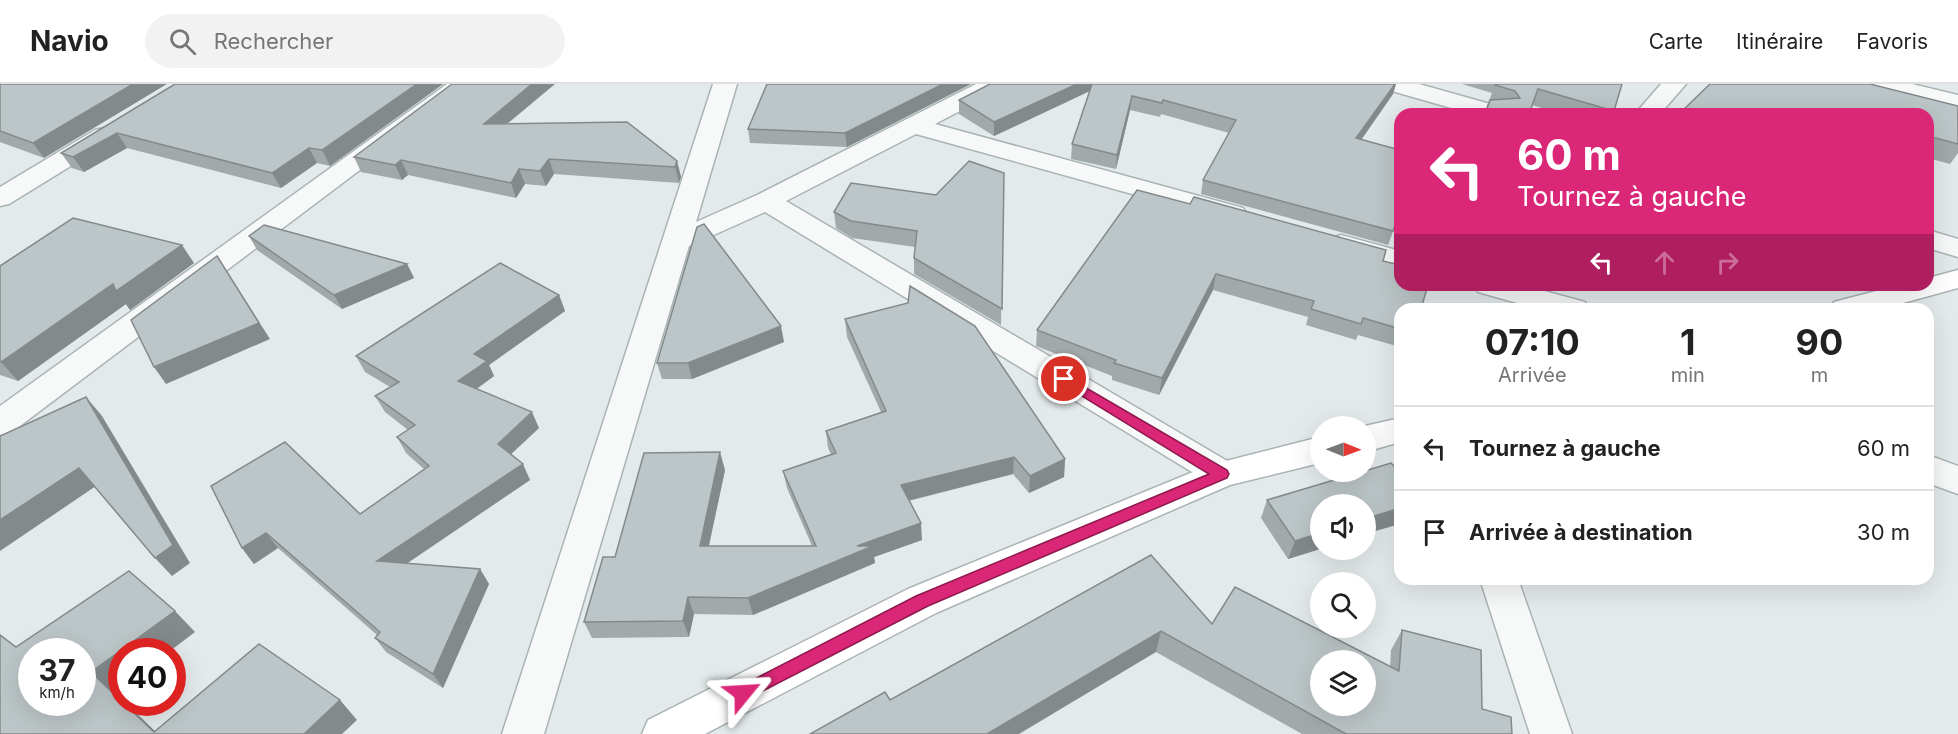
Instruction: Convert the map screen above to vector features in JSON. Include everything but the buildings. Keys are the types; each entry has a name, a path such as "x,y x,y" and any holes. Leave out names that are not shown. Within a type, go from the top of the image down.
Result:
{"street":[{"path":"0,423 462,84"},
{"path":"523,734 725,84"},
{"path":"677,241 766,201 994,84"},
{"path":"1393,84 1478,108"},
{"path":"1652,108 1674,84"},
{"path":"1883,84 1958,102"},
{"path":"0,198 128,120"},
{"path":"912,125 1252,219"},
{"path":"766,201 1222,474"},
{"path":"1320,238 1394,258"},
{"path":"1934,241 1958,248"},
{"path":"1934,285 1958,279"},
{"path":"1510,291 1552,303"},
{"path":"1868,303 1913,291"},
{"path":"1376,436 1394,432"},
{"path":"663,734 922,601 1222,474 1310,452"},
{"path":"1934,471 1958,481"},
{"path":"1501,585 1551,734"}],"route":[{"path":"743,693 922,601 1222,474 1064,379"}]}
